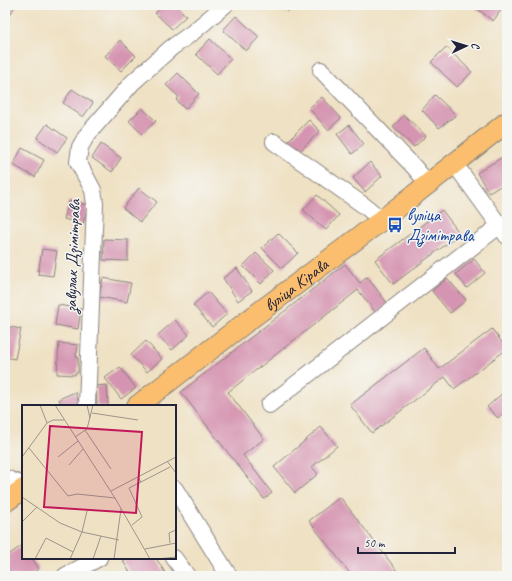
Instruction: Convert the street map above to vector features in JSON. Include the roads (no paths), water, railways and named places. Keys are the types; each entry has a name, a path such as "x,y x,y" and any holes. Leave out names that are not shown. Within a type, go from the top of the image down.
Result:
{"main road":[{"name":"вуліца Кірава","path":"138,405 382,220 507,122"},
{"path":"5,502 22,490"}],"street":[{"name":"завулак Дзімітрава","path":"87,405 95,204 93,190 78,162 80,147 91,130 132,83 171,48 192,33 225,5"},
{"path":"321,70 415,168 428,184"},
{"path":"274,142 382,220"},
{"path":"454,163 503,230"},
{"path":"269,404 495,228 503,230"},
{"path":"5,478 22,485"},
{"path":"176,491 228,576"},
{"path":"65,576 98,559"},
{"path":"175,559 187,576"}],"place":[{"name":"вуліца Дзімітрава","path":"395,225"}]}
